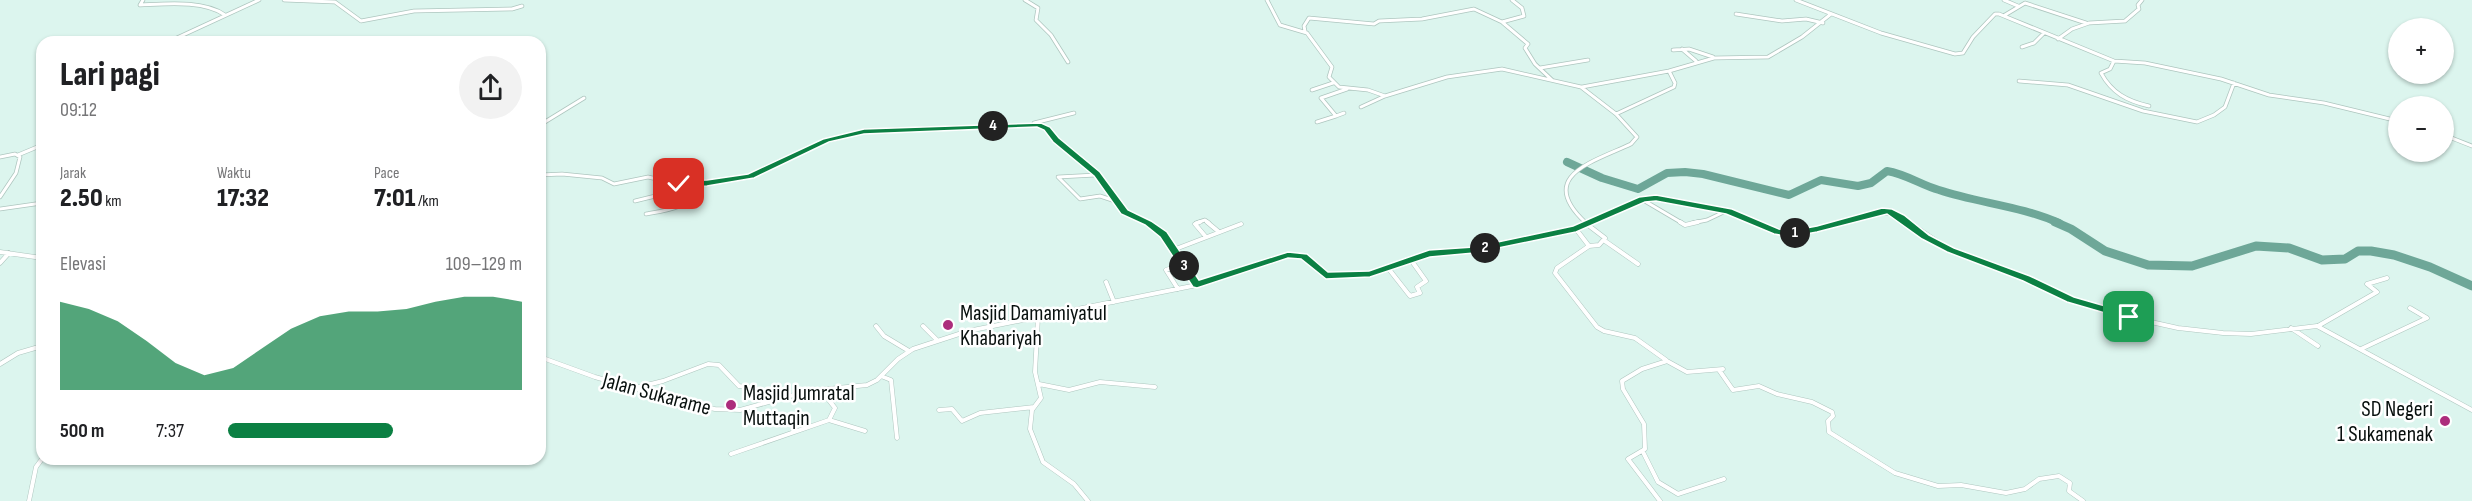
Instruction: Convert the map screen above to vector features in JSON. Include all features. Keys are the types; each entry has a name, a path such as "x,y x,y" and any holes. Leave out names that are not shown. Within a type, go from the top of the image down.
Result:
{"street":[{"path":"143,0 140,5 196,3 220,10 225,15"},
{"path":"181,36 259,0"},
{"path":"284,0 297,4 323,0 338,2 361,21 414,11 512,9 522,6"},
{"path":"1025,0 1038,8 1036,20 1052,35 1068,62"},
{"path":"1267,0 1280,25 1309,35 1332,67 1329,77 1333,83 1347,89 1368,90 1385,96"},
{"path":"1502,22 1524,16 1522,8 1512,0"},
{"path":"1796,0 1881,33 1960,54 1991,16 1996,14 2114,61 2145,63 2234,83 2269,94 2324,103 2388,119"},
{"path":"2004,0 2018,6"},
{"path":"2058,39 2064,32 2088,24 2112,19 2125,21 2139,9 2138,5 2142,0"},
{"path":"2004,16 2018,6 2029,4 2088,24"},
{"path":"1304,32 1309,18 1374,24 1379,21 1422,19 1472,9 1502,22 1528,44 1525,48 1539,68 1552,81"},
{"path":"1736,14 1782,21 1806,19 1823,23"},
{"path":"1361,107 1385,96 1447,77 1492,68 1581,87 1669,71 1714,58 1768,57 1823,23 1831,14"},
{"path":"2022,47 2034,43 2044,33"},
{"path":"1682,49 1696,62"},
{"path":"1673,50 1695,50 1714,58"},
{"path":"1539,68 1588,60"},
{"path":"2114,61 2110,68 2101,72 2108,86 2128,101 2149,106"},
{"path":"1616,114 1642,104 1674,87 1675,83 1669,71"},
{"path":"2019,81 2068,85 2143,111 2197,122 2214,116 2225,107 2234,83"},
{"path":"1312,90 1333,83"},
{"path":"1581,87 1616,114 1636,134 1637,140 1578,170 1568,178 1565,189 1568,202 1574,211 1605,238 1605,241 1638,264"},
{"path":"1336,116 1321,99 1347,89"},
{"path":"546,121 584,98"},
{"path":"1030,124 1074,113"},
{"path":"1317,122 1344,113"},
{"path":"546,174 602,178 614,184 648,177 679,184 691,184 751,176 826,141 864,131 1041,125 1097,175 1115,201 1130,216 1156,228 1163,234 1197,284"},
{"path":"2454,139 2472,146"},
{"path":"0,157 18,154 36,147"},
{"path":"0,197 9,186 20,163 18,154"},
{"path":"660,179 661,161"},
{"path":"1097,175 1058,177 1080,199 1100,196 1115,201"},
{"path":"646,214 686,205 697,195 699,183"},
{"path":"635,201 648,200 672,190 688,188 691,184"},
{"name":"Jalan Sukarame","path":"546,359 628,387 689,404 721,410 740,410 820,390 860,387 881,376 909,351 937,340 1011,321 1178,289 1288,255 1304,256 1322,274 1332,277 1370,274 1429,254 1474,250 1576,229 1643,200 1656,198 1726,211 1777,232 1790,234 1889,211 1926,237 1950,250 2026,278 2071,300 2106,310 2172,325 2244,334 2317,326"},
{"path":"1643,200 1685,225 1707,220 1726,211"},
{"path":"0,209 36,203"},
{"path":"1206,237 1194,225 1202,220 1206,220 1219,232"},
{"path":"1173,250 1241,224"},
{"path":"1576,229 1589,246"},
{"path":"1605,241 1589,246 1557,268 1556,273 1597,327 1604,331 1635,338 1687,372 1721,370 1731,388 1759,386 1777,394 1812,402 1833,413 1828,421 1827,430 1836,438 1858,448 1894,472 1924,483 1940,486 1961,485 2006,493 2025,489 2039,479 2059,476 2070,484 2069,491 2083,501"},
{"path":"0,252 36,257"},
{"path":"0,263 9,253"},
{"path":"1388,268 1410,296 1420,293 1417,287 1426,281 1411,260"},
{"path":"1178,289 1166,270 1183,264"},
{"path":"2317,326 2377,292 2367,284 2387,278"},
{"path":"1106,282 1114,303"},
{"path":"2360,349 2427,318 2410,308"},
{"path":"1038,317 1035,372 1041,398 1032,410 1030,429 1043,462 1074,484 1088,501"},
{"path":"876,326 884,336 909,351"},
{"path":"924,326 937,340"},
{"path":"2317,326 2472,411"},
{"path":"2291,328 2318,346"},
{"path":"0,364 16,354 36,348"},
{"path":"1667,361 1642,369 1622,381 1623,389 1644,424 1643,452 1658,482 1673,493 1682,494 1724,479"},
{"path":"628,387 637,388 663,381 708,364 719,365 739,386 754,388 772,402"},
{"path":"881,376 891,380 890,393 894,402 897,438"},
{"path":"1039,384 1069,390 1100,382 1155,387"},
{"path":"820,390 835,408 830,420"},
{"path":"939,410 952,409 962,421 980,413 1035,407"},
{"path":"731,454 830,420 865,431"},
{"path":"1643,452 1629,456 1628,459 1660,501"},
{"path":"29,501 38,465"}],"waterway":[{"path":"1567,162 1602,178 1638,189 1667,173 1685,172 1703,174 1789,195 1821,180 1858,186 1871,183 1887,171 1939,190 2030,212 2059,223"},
{"path":"2055,222 2071,229 2105,251 2148,265 2192,266 2256,246 2289,248 2322,260 2345,259 2358,251 2371,251 2394,255 2430,267 2472,286"}],"place":[{"name":"Masjid Damamiyatul Khabariyah","path":"948,325"},
{"name":"Masjid Jumratal Muttaqin","path":"731,405"},
{"name":"SD Negeri 1 Sukamenak","path":"2445,421"}],"route":[{"path":"679,184 707,183 751,176 826,141 864,131 1038,124 1047,128 1056,140 1097,174 1125,212 1148,223 1163,234 1197,284 1288,255 1304,256 1326,276 1347,277 1370,274 1429,254 1474,250 1576,229 1624,207 1656,198 1729,211 1777,232 1790,234 1889,211 1926,237 1950,250 2026,278 2071,300 2129,317"}]}
